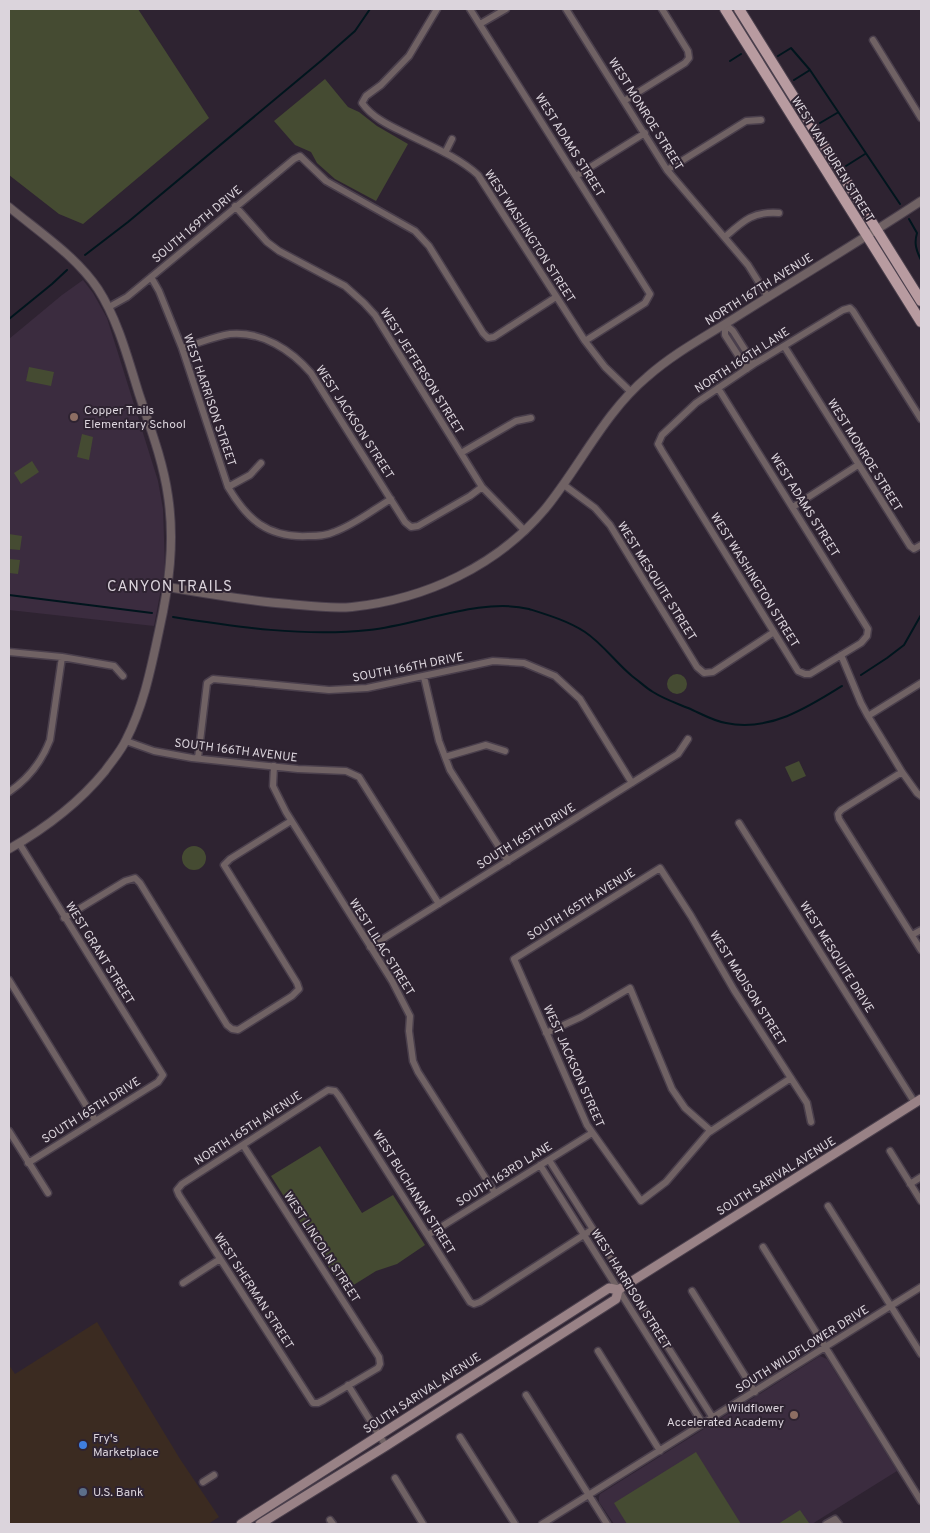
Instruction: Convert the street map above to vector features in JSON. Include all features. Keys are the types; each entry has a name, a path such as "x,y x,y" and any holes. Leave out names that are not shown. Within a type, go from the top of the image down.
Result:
{"main road":[{"name":"WEST VAN BUREN STREET","path":"725,9 921,322"},
{"name":"WEST VAN BUREN STREET","path":"739,9 921,301"},
{"name":"SOUTH SARIVAL AVENUE","path":"260,1524 616,1299 618,1290 628,1283 918,1101"},
{"name":"SOUTH SARIVAL AVENUE","path":"241,1524 609,1288 618,1290"}],"street":[{"name":"WEST WASHINGTON STREET","path":"437,9 409,56 381,85 366,96 362,103 387,124 466,165 484,182 585,341 605,367 631,392"},
{"name":"WEST ADAMS STREET","path":"470,9 650,294 645,303 585,341"},
{"path":"480,24 506,9"},
{"name":"WEST MONROE STREET","path":"566,9 667,170 754,273 768,297"},
{"path":"624,101 685,63 689,58 688,51 662,9"},
{"path":"873,40 921,118"},
{"path":"667,170 746,121 761,120"},
{"path":"576,176 645,134"},
{"path":"445,153 452,139"},
{"name":"SOUTH 169TH DRIVE","path":"109,307 127,298 235,206 300,156 326,181 415,231 429,246 483,334 488,338 494,337 556,297"},
{"name":"NORTH 167TH AVENUE","path":"168,587 275,603 328,607 359,605 402,598 445,583 485,562 504,548 536,519 564,485 617,408 648,376 725,324 921,201"},
{"name":"WEST JEFFERSON STREET","path":"235,206 267,242 279,251 345,286 364,302 375,315 482,486 496,503 525,530"},
{"path":"9,207 76,263 93,282 109,307 164,472 171,531 168,587 148,682 126,741 84,795 47,827 9,849"},
{"path":"725,237 754,215 768,212 779,213"},
{"name":"WEST HARRISON STREET","path":"151,277 160,291 182,348 228,487 239,506 257,524 287,536 327,535 391,499"},
{"name":"NORTH 166TH LANE","path":"658,444 662,435 689,409 718,388 843,310 850,308 921,420"},
{"path":"725,324 733,330 754,364"},
{"path":"725,324 725,334 746,369"},
{"name":"WEST JACKSON STREET","path":"182,348 230,334 246,335 272,341 298,358 311,373 405,522 410,527 418,526 470,496 482,486"},
{"name":"WEST MONROE STREET","path":"784,346 910,546 914,548 921,545"},
{"name":"WEST ADAMS STREET","path":"718,388 868,629 867,636 860,643 841,655"},
{"path":"461,453 516,420 531,418"},
{"name":"WEST WASHINGTON STREET","path":"658,444 798,671 810,674 841,655"},
{"path":"228,487 250,475 260,462"},
{"path":"793,507 858,465"},
{"name":"WEST MESQUITE STREET","path":"564,485 595,508 610,525 697,667 704,672 713,672 774,632"},
{"path":"9,652 62,657 114,666 123,676"},
{"path":"841,655 868,716 902,772 921,796"},
{"path":"9,792 29,776 46,752 50,740 62,657"},
{"name":"SOUTH 166TH DRIVE","path":"198,758 207,683 213,679 329,690 367,688 493,661 524,663 555,676 580,699 632,784"},
{"path":"424,677 439,741 450,770 508,861"},
{"path":"868,716 921,682"},
{"name":"SOUTH 165TH DRIVE","path":"370,947 678,754 688,739"},
{"name":"SOUTH 166TH AVENUE","path":"126,741 154,751 198,758 298,769 346,770 359,777 439,904"},
{"path":"445,757 486,745 505,751"},
{"name":"WEST LILAC STREET","path":"274,766 273,786 291,820 392,981 410,1016 409,1031 413,1061 418,1072 495,1193"},
{"path":"902,772 841,810 838,814 839,819 921,950"},
{"path":"64,918 125,881 135,878 140,883 227,1025 232,1029 238,1030 292,996 299,989 224,865 230,859 291,820"},
{"name":"WEST MESQUITE DRIVE","path":"740,823 918,1101"},
{"name":"WEST GRANT STREET","path":"19,843 163,1075"},
{"name":"SOUTH 165TH AVENUE","path":"514,959 660,868"},
{"name":"WEST MADISON STREET","path":"660,868 691,916 734,990 807,1103 811,1122"},
{"path":"912,935 921,930"},
{"name":"WEST JACKSON STREET","path":"514,959 586,1125 641,1201 666,1182 711,1131"},
{"path":"9,980 95,1120"},
{"path":"546,1033 581,1017 630,988 672,1089 685,1108 711,1131 791,1078"},
{"name":"SOUTH 165TH DRIVE","path":"28,1163 158,1082 163,1075"},
{"name":"NORTH 165TH AVENUE","path":"177,1190 182,1184 328,1090 335,1091"},
{"name":"WEST BUCHANAN STREET","path":"335,1091 340,1096 470,1302 474,1304 480,1302 584,1235"},
{"path":"9,1131 48,1194"},
{"name":"SOUTH 163RD LANE","path":"428,1235 592,1133"},
{"name":"WEST LINCOLN STREET","path":"243,1144 379,1357 380,1364 378,1368 348,1385"},
{"path":"890,1151 921,1201"},
{"name":"WEST HARRISON STREET","path":"549,1160 713,1418"},
{"name":"WEST HARRISON STREET","path":"540,1165 703,1424"},
{"path":"910,1184 921,1177"},
{"name":"WEST SHERMAN STREET","path":"177,1190 314,1403 324,1400 348,1385"},
{"path":"828,1206 921,1354"},
{"path":"584,1235 593,1229"},
{"path":"763,1247 921,1501"},
{"path":"183,1283 220,1259"},
{"name":"SOUTH WILDFLOWER DRIVE","path":"542,1524 921,1287"},
{"path":"692,1291 755,1392"},
{"path":"598,1351 660,1451"},
{"path":"348,1385 386,1446"},
{"path":"526,1395 607,1524"},
{"path":"460,1436 515,1524"},
{"path":"203,1482 214,1475"},
{"path":"395,1478 423,1524"},
{"path":"826,1524 837,1521"}],"shaded area":[{"name":"Copper Trails Elementary School","path":"83,280 93,293 107,318 158,481 163,509 165,568 154,626 9,610 9,339"},
{"path":"97,1322 180,1459 219,1517 208,1524 9,1524 9,1365 15,1374"},
{"name":"Wildflower Accelerated Academy","path":"820,1356 827,1359 897,1471 812,1524 614,1524 599,1502 600,1494"}],"green space":[{"path":"9,9 138,9 209,118 83,224 59,214 9,175"},
{"path":"325,79 348,107 359,112 377,126 408,144 376,201 335,179 317,163 311,152 295,145 274,121"},
{"path":"29,367 54,372 51,386 26,381"},
{"path":"82,434 93,437 89,460 77,457"},
{"path":"32,461 39,472 21,484 14,473"},
{"path":"9,534 22,536 20,550 9,549"},
{"path":"9,559 20,560 18,574 9,573"},
{"path":"677,674 684,677 687,684 684,691 677,694 670,691 667,684 670,677"},
{"path":"799,761 806,776 792,782 785,767"},
{"path":"194,846 202,850 206,858 202,866 194,870 186,866 182,858 186,850"},
{"path":"320,1146 362,1213 393,1195 425,1245 397,1264 376,1271 344,1291 271,1176"},
{"path":"696,1452 741,1524 627,1524 614,1503"},
{"path":"800,1510 809,1523 778,1524"}],"waterway":[{"path":"85,255 128,222 322,60 355,31 370,9"},
{"path":"778,56 791,48 810,70 900,204"},
{"path":"730,61 741,54"},
{"path":"794,80 810,70"},
{"path":"820,123 837,113"},
{"path":"846,166 865,154"},
{"path":"909,219 917,233 916,246 921,260"},
{"path":"9,319 67,270"},
{"path":"9,595 152,613"},
{"path":"173,617 271,630 345,632 388,627 470,609 510,606 529,609 565,621 585,632 598,642 632,676 657,694 716,721 742,725 757,724 787,716 842,686"},
{"path":"861,675 904,645 921,615"}],"place":[{"name":"Copper Trails Elementary School","path":"74,417"},
{"name":"Wildflower Accelerated Academy","path":"794,1415"},
{"name":"Fry's Marketplace","path":"83,1445"},
{"name":"U.S. Bank","path":"83,1492"}],"district":[{"name":"CANYON TRAILS","path":"170,586"}]}
